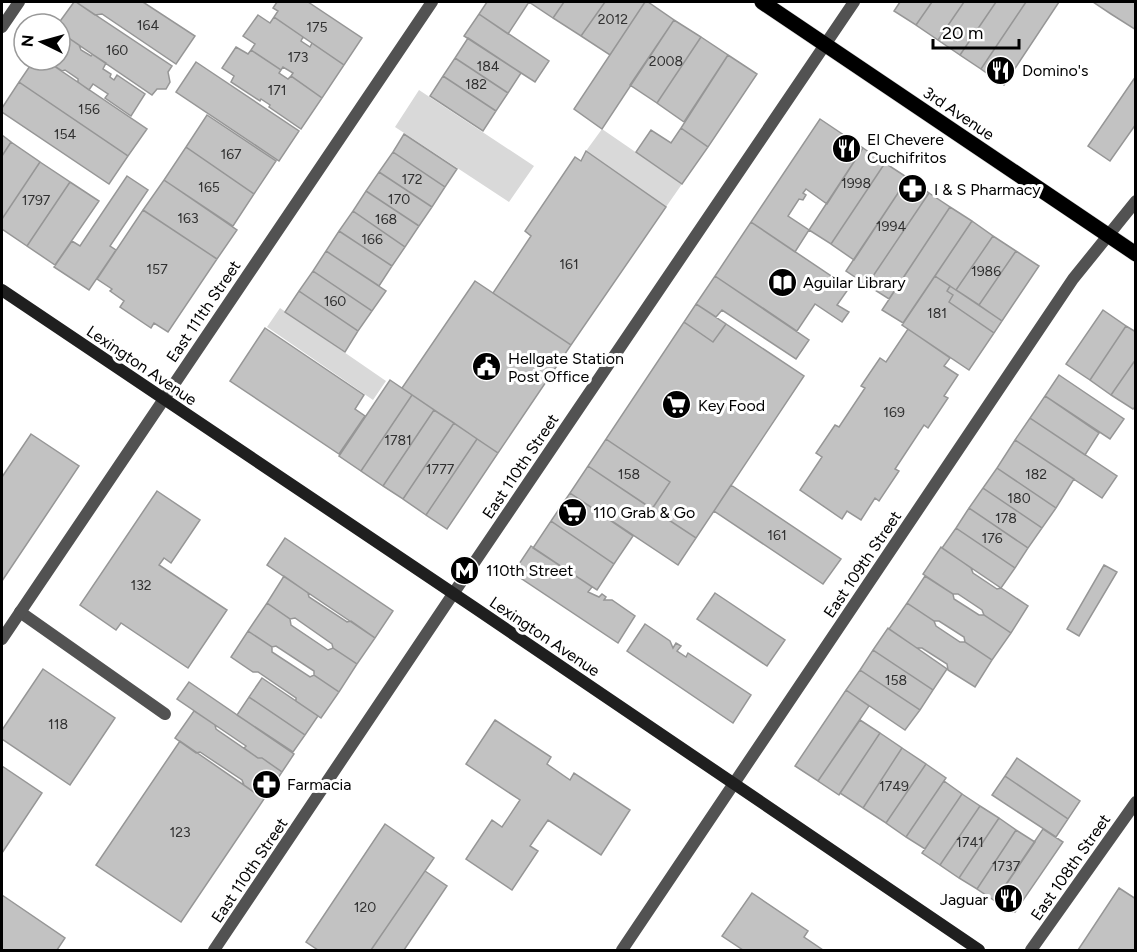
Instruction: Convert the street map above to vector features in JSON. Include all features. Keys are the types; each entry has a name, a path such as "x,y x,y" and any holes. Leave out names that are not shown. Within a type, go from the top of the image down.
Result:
{"main road":[{"name":"3rd Avenue","path":"762,2 1136,254"},
{"name":"Lexington Avenue","path":"2,290 979,951"}],"street":[{"path":"2,27 19,2"},
{"name":"East 111th Street","path":"2,639 432,2"},
{"name":"East 110th Street","path":"214,951 854,2"},
{"name":"East 109th Street","path":"622,951 1073,279 1136,201"},
{"path":"20,612 165,714"},
{"name":"East 108th Street","path":"1031,951 1136,802"}],"shaded area":[{"path":"419,90 534,166 509,202 395,127"},
{"path":"602,129 682,184 666,207 586,151"},
{"path":"280,308 386,381 373,400 267,327"}],"building":[{"path":"76,2 172,66 168,72 170,82 166,89 157,89 152,95 72,40 72,12 67,12"},
{"path":"76,2 143,2 195,36 176,64 102,14 95,15"},
{"path":"277,2 308,2 362,38 344,65 274,17 278,11 273,8"},
{"path":"487,2 529,2 508,34 479,14"},
{"path":"529,2 564,2 553,18"},
{"path":"564,2 605,2 581,36 553,18"},
{"path":"605,2 645,2 610,55 581,36"},
{"path":"645,2 674,20 602,129 574,109"},
{"path":"900,2 932,2 916,25 894,11"},
{"path":"932,2 964,2 938,40 916,25"},
{"path":"964,2 996,2 960,55 938,40"},
{"path":"996,2 1026,2 981,69 960,55"},
{"path":"1026,2 1059,2 1004,85 981,69"},
{"path":"1093,2 1136,2 1136,30 1111,14"},
{"path":"479,14 549,61 535,82 464,36"},
{"path":"258,15 270,23 274,17 303,37 301,41 310,47 312,43 344,65 322,98 291,76 293,73 283,67 281,70 251,50 255,44 243,36"},
{"path":"674,20 701,37 657,103 630,85"},
{"path":"701,37 728,55 684,122 657,103"},
{"path":"468,38 521,73 508,93 455,58"},
{"path":"72,40 79,45 81,50 106,63 103,69 111,74 110,77 114,80 117,75 145,94 131,116 105,98 108,94 93,84 89,90 78,82 78,79 68,72 72,72"},
{"path":"236,47 248,54 251,50 281,70 279,73 288,79 291,76 322,98 301,129 269,107 270,105 231,82 234,76 222,68"},
{"path":"728,55 757,74 708,147 681,128"},
{"path":"455,58 508,93 496,111 443,76"},
{"path":"196,62 299,131 279,161 176,92"},
{"path":"26,72 63,72 147,129 128,156 19,82"},
{"path":"443,76 496,111 483,131 430,96"},
{"path":"1136,76 1136,124 1110,161 1088,146"},
{"path":"19,82 128,156 109,184 2,112 2,108"},
{"path":"207,115 276,161 254,194 186,147"},
{"path":"820,119 863,148 827,204 806,189 803,193 806,195 803,200 799,199 788,216 809,230 795,252 751,222"},
{"path":"681,128 708,147 682,184 636,152 651,130 671,143"},
{"path":"404,134 457,169 445,187 393,152"},
{"path":"2,135 11,142 2,156"},
{"path":"11,142 40,162 2,219 2,156"},
{"path":"186,147 254,194 233,226 164,180"},
{"path":"863,148 885,163 831,244 809,230"},
{"path":"586,151 666,207 571,345 493,293 531,236 525,231 575,157 581,161"},
{"path":"393,152 445,187 432,207 379,172"},
{"path":"40,162 70,182 27,246 2,229 2,219"},
{"path":"885,163 908,178 854,260 831,244"},
{"path":"379,172 432,207 419,226 366,191"},
{"path":"127,176 148,190 110,246 116,250 89,290 54,267 72,241 80,246"},
{"path":"908,178 929,193 867,285 846,271"},
{"path":"164,180 237,230 217,259 143,210"},
{"path":"70,182 99,201 55,265 27,246"},
{"path":"366,191 419,226 405,247 353,211"},
{"path":"929,193 950,207 889,299 867,285"},
{"path":"950,207 972,221 903,323 882,310"},
{"path":"143,210 217,259 168,332 154,323 151,328 120,307 124,301 97,279"},
{"path":"353,211 405,247 392,266 339,231"},
{"path":"972,221 993,236 956,290 935,276"},
{"name":"Aguilar Library","path":"751,222 849,288 837,305 849,312 842,322 815,304 797,331 715,276"},
{"path":"339,231 392,266 379,286 326,251"},
{"path":"993,236 1016,251 979,305 956,290"},
{"path":"326,251 386,291 372,311 313,271"},
{"path":"1016,251 1039,266 1002,321 979,305"},
{"path":"313,271 372,311 358,331 299,291"},
{"path":"715,276 809,340 796,359 722,310 716,317 696,304"},
{"path":"935,276 950,286 947,291 953,295 949,302 994,333 969,370 902,325"},
{"name":"Hellgate Station Post Office","path":"475,281 571,345 498,453 402,388"},
{"path":"950,286 1002,321 994,333 949,302 953,295 947,291"},
{"path":"299,291 358,331 345,352 285,312"},
{"path":"696,304 726,324 713,342 684,322"},
{"path":"1103,310 1126,326 1090,380 1066,364"},
{"path":"684,322 713,342 726,324 804,376 696,538 652,509 670,482 606,439"},
{"path":"1126,326 1136,332 1136,359 1111,395 1090,380"},
{"path":"265,328 364,395 355,409 365,416 339,454 230,381"},
{"path":"908,329 950,358 944,366 958,375 944,396 948,398 928,428 924,425 895,469 899,471 879,501 875,498 861,520 847,511 842,519 800,490 822,457 816,453 835,425 839,427 865,388 861,386 880,358 886,362"},
{"path":"1136,359 1136,406 1133,409 1111,395"},
{"path":"1059,375 1124,419 1110,439 1045,396"},
{"path":"390,380 412,395 361,471 339,456"},
{"path":"412,395 434,410 383,486 361,471"},
{"path":"1045,396 1099,433 1085,455 1030,418"},
{"path":"434,410 454,423 403,499 383,486"},
{"path":"1030,418 1117,476 1102,498 1015,440"},
{"path":"454,423 477,439 426,515 403,499"},
{"path":"31,434 79,466 2,581 2,477"},
{"path":"477,439 498,453 447,529 426,515"},
{"path":"606,439 670,482 652,509 588,466"},
{"path":"1015,440 1074,479 1056,508 997,468"},
{"path":"588,466 696,538 678,565 570,493"},
{"path":"997,468 1056,508 1042,528 983,488"},
{"path":"731,485 841,559 823,584 714,511"},
{"path":"983,488 1042,528 1028,548 969,508"},
{"path":"157,491 200,520 171,563 164,558 159,565 227,610 188,668 121,623 116,630 80,605"},
{"path":"570,493 633,536 614,564 551,521"},
{"path":"969,508 1028,548 1015,568 956,528"},
{"path":"551,521 614,564 597,590 533,548"},
{"path":"956,528 1015,568 1001,588 942,548"},
{"path":"285,538 393,611 375,638 267,565"},
{"path":"531,546 592,587 588,592 599,597 602,594 606,597 604,600 612,600 635,616 618,643 513,573"},
{"path":"941,547 971,568 973,573 1028,606 1011,633 984,615 982,610 923,574"},
{"path":"1104,565 1117,572 1079,636 1067,629"},
{"path":"284,576 308,593 309,597 375,638 357,664 295,618 290,619 267,603"},
{"path":"925,576 953,594 954,599 1011,633 992,660 965,642 964,637 907,603"},
{"path":"715,593 785,640 767,666 697,619"},
{"path":"267,603 290,619 291,625 328,650 333,648 357,664 339,692 314,675 314,671 248,631"},
{"path":"907,603 934,621 936,626 992,660 975,687 948,670 947,664 922,648 917,648 889,629"},
{"path":"645,624 670,641 673,648 676,643 681,646 677,651 686,657 688,653 751,695 733,723 627,651"},
{"path":"888,628 947,669 933,690 873,650"},
{"path":"248,631 272,647 272,652 310,677 314,675 339,692 321,718 258,672 253,672 231,657"},
{"path":"873,650 933,690 920,710 860,670"},
{"path":"43,669 115,718 70,785 2,739 2,730"},
{"path":"860,670 920,710 905,730 846,690"},
{"path":"262,678 318,716 305,735 249,697"},
{"path":"189,682 294,754 282,772 262,758 258,758 244,748 246,746 177,699"},
{"path":"846,690 869,706 818,781 795,766"},
{"path":"249,697 305,735 293,752 237,715"},
{"path":"194,711 215,725 216,729 282,772 264,799 244,785 242,780 175,738"},
{"path":"495,720 551,757 547,764 570,780 574,773 630,810 601,855 548,820 530,846 538,851 512,890 466,859 492,820 502,827 520,800 466,764"},
{"path":"860,720 880,733 839,795 818,781"},
{"path":"880,733 902,748 863,808 840,793"},
{"path":"180,741 264,799 181,922 96,865"},
{"path":"902,748 926,764 886,823 863,808"},
{"path":"1017,758 1080,801 1068,819 1005,776"},
{"path":"926,764 946,778 906,837 886,823"},
{"path":"2,766 42,793 2,853"},
{"path":"1005,776 1068,819 1056,837 992,795"},
{"path":"944,781 962,794 925,849 906,837"},
{"path":"962,794 980,806 940,865 922,853"},
{"path":"980,806 999,818 959,878 940,865"},
{"path":"999,818 1016,830 977,889 959,878"},
{"path":"385,824 434,858 371,950 318,950 306,942"},
{"path":"1043,829 1063,842 1015,912 996,899"},
{"path":"1016,830 1035,842 995,901 977,889"},
{"path":"425,871 447,886 404,950 371,950"},
{"path":"1119,888 1136,899 1135,950 1078,950"},
{"path":"752,893 808,931 804,937 823,950 743,950 722,936"},
{"path":"2,895 65,938 57,950 2,950"}],"place":[{"name":"Domino's","path":"1001,70"},
{"name":"El Chevere Cuchifritos","path":"846,148"},
{"name":"I & S Pharmacy","path":"913,189"},
{"name":"Aguilar Library","path":"782,282"},
{"name":"Hellgate Station Post Office","path":"487,367"},
{"name":"Key Food","path":"677,405"},
{"name":"110 Grab & Go","path":"572,512"},
{"name":"110th Street","path":"465,570"},
{"name":"Farmacia","path":"266,784"},
{"name":"Jaguar","path":"1009,899"}]}
